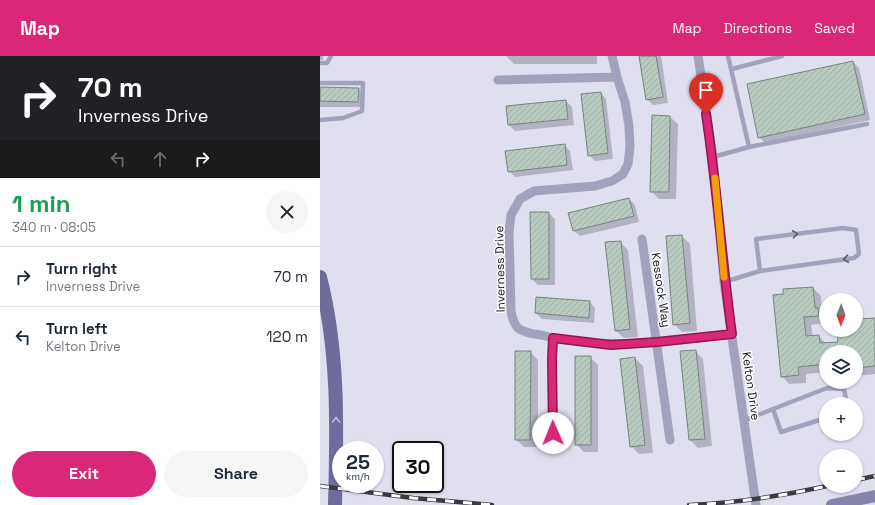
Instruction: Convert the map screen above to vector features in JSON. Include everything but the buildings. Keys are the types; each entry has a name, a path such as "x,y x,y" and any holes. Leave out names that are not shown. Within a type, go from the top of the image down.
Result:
{"main road":[{"path":"320,277 333,348 337,418 335,505"},
{"path":"832,505 875,496"}],"street":[{"name":"Inverness Drive","path":"612,56 625,102 629,126 628,164 622,174 612,182 595,186 534,191 520,198 511,215 509,232 511,311 514,322 518,327 526,332 553,338 611,345 732,334"},
{"name":"Kelton Drive","path":"698,56 713,157 724,282 756,505"},
{"path":"498,80 617,77"},
{"name":"Kessock Way","path":"642,238 670,440"},
{"path":"553,338 553,448"}],"lane":[{"path":"320,63 327,63 331,56"},
{"path":"728,56 749,147"},
{"path":"732,69 782,56"},
{"path":"320,83 363,83 362,111 343,118 320,120"},
{"path":"713,157 749,147 867,124"},
{"path":"724,282 760,271 854,258 859,254 856,230 843,228 756,239 760,271"},
{"path":"743,421 827,388 844,389 846,397"},
{"path":"773,409 781,432 819,420"}],"railway":[{"path":"863,479 875,476"},
{"path":"320,486 413,498 492,505"},
{"path":"689,505 724,503 819,488"}],"slow traffic":[{"path":"715,178 724,277"}],"route":[{"path":"553,433 553,338 611,345 732,334 724,282 713,157 706,114"}]}
